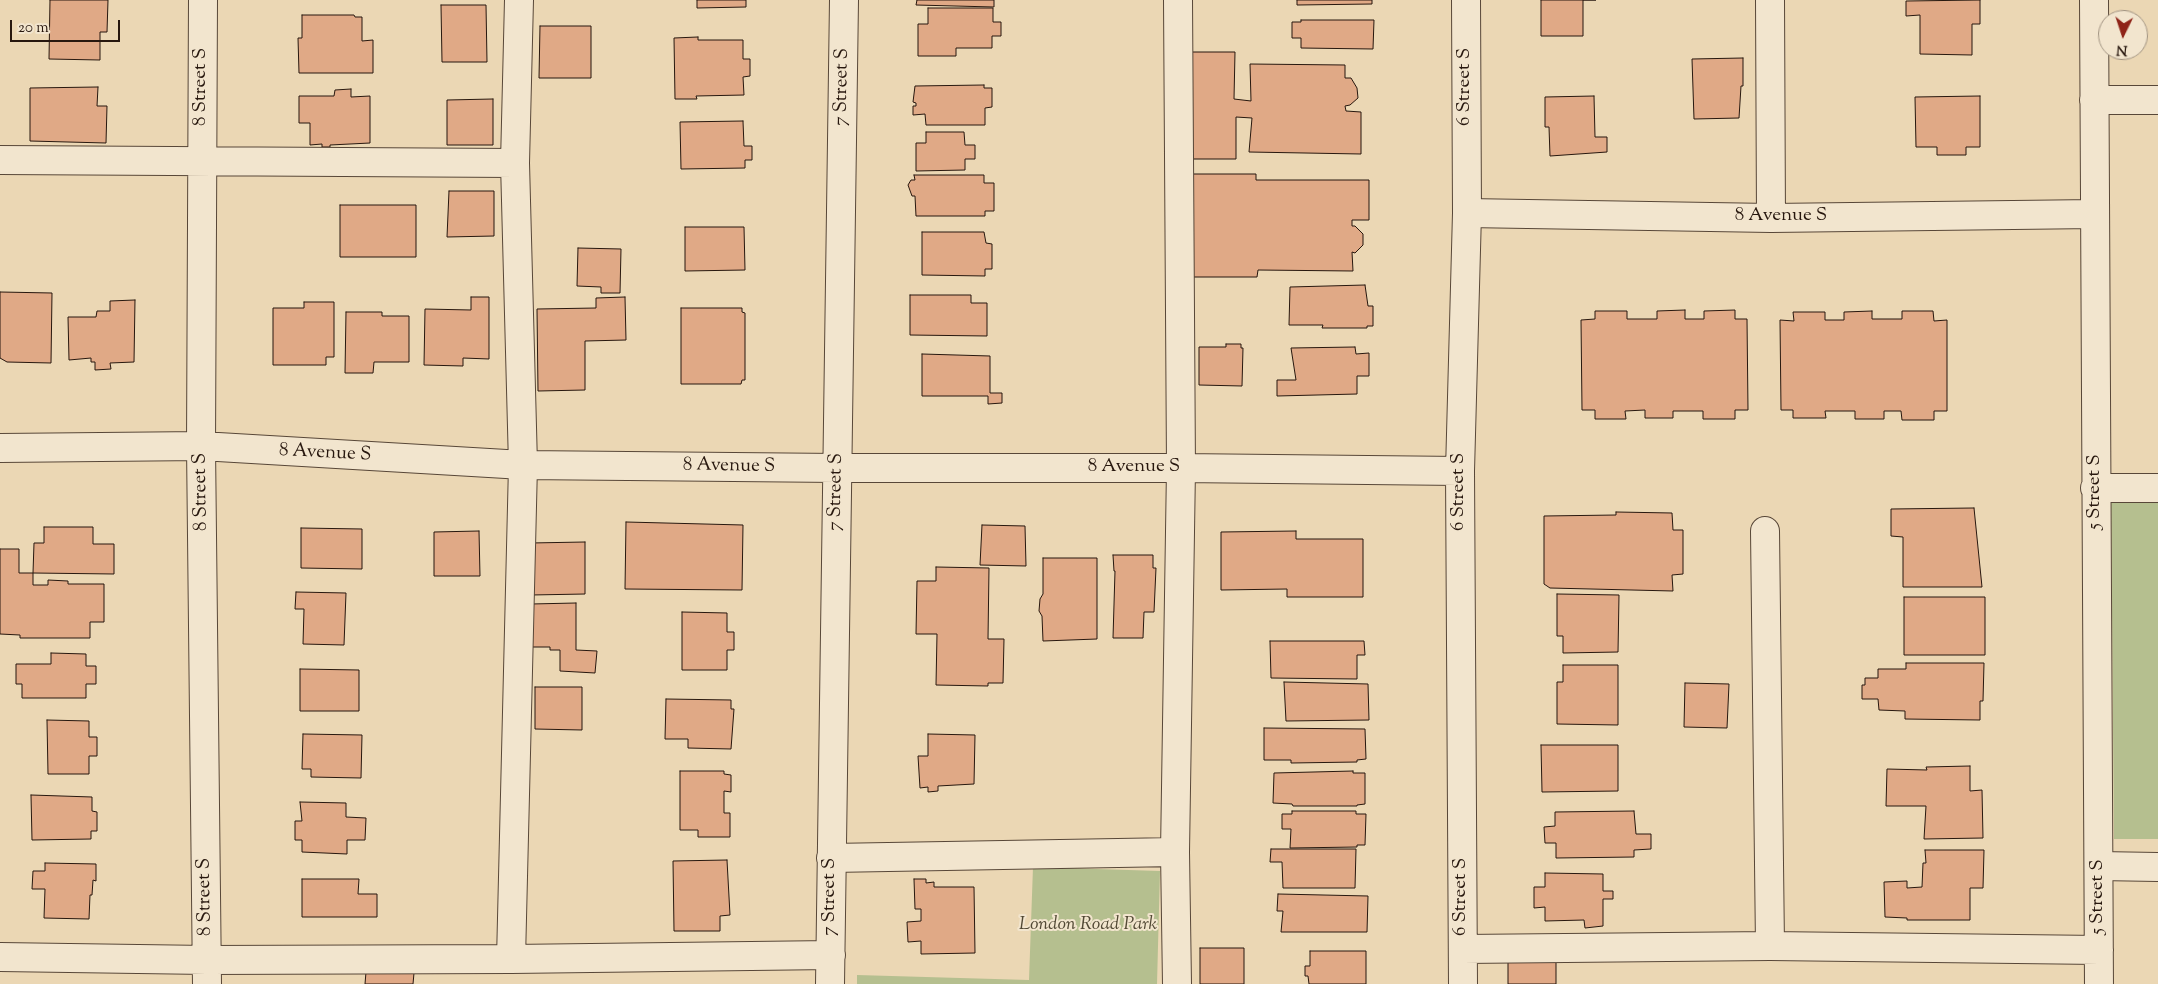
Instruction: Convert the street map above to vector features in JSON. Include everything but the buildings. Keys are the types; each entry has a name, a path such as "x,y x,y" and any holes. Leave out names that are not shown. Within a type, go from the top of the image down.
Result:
{"street":[{"name":"8 Street S","path":"203,0 201,446 207,972"},
{"path":"511,959 523,465 515,163 519,0"},
{"name":"7 Street S","path":"830,984 844,0"},
{"path":"1177,984 1175,852 1182,468 1178,0"},
{"name":"6 Street S","path":"1462,984 1460,471 1467,213 1466,0"},
{"path":"1770,0 1771,218"},
{"name":"5 Street S","path":"2094,0 2099,984"},
{"path":"2094,100 2158,100"},
{"path":"0,160 515,163"},
{"name":"8 Avenue S","path":"1467,213 1771,218 2094,214"},
{"name":"8 Avenue S","path":"0,448 201,446 523,465 1460,471"},
{"path":"2095,488 2158,488"},
{"path":"1764,531 1770,946"},
{"path":"831,858 1175,852"},
{"path":"2099,866 2158,867"},
{"path":"1463,949 1770,946 2099,950"},
{"path":"0,957 207,972 511,959 831,955"}],"green space":[{"path":"2111,501 2158,502 2158,839 2114,839"},
{"name":"London Road Park","path":"1033,867 1160,871 1157,984 857,984 857,975 1029,980"}]}
